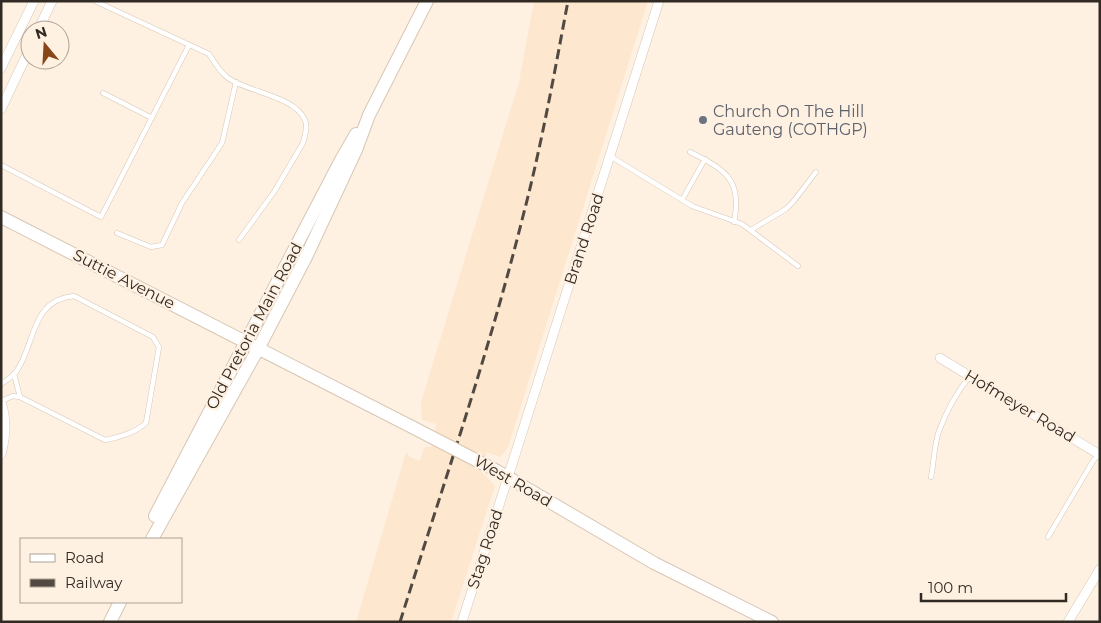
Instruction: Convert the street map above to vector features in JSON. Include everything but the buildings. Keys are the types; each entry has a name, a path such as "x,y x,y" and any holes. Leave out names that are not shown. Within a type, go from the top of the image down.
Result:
{"main road":[{"name":"Old Pretoria Main Road","path":"153,538 258,349 324,220 356,150 369,115 427,1"},
{"name":"Old Pretoria Main Road","path":"145,538 351,141 369,115"},
{"name":"Suttie Avenue","path":"1,217 258,349"},
{"name":"West Road","path":"258,349 503,474 654,563 767,620"},
{"path":"101,622 111,603"},
{"path":"110,622 120,603"}],"street":[{"path":"1,68 34,1"},
{"path":"43,20 52,1"},
{"name":"Brand Road","path":"503,474 610,156 659,1"},
{"path":"1,109 20,69"},
{"name":"Hofmeyer Road","path":"940,358 1099,454"},
{"path":"1,402 6,423 5,441 1,454"},
{"name":"Stag Road","path":"462,622 503,474"},
{"path":"1068,622 1100,569"}],"lane":[{"path":"95,1 209,54 221,72 229,79 289,104 301,114 306,123 306,133 303,142 274,192 239,240"},
{"path":"1,165 101,217 189,45"},
{"path":"117,233 151,247 162,245 182,204 222,143 236,82"},
{"path":"103,93 152,118"},
{"path":"690,152 723,170 733,185 737,198 734,222"},
{"path":"610,156 704,212 751,230 798,266"},
{"path":"682,200 704,159"},
{"path":"751,230 786,209 816,172"},
{"path":"1,384 14,374 29,346 40,315 49,306 63,297 74,296 153,337 158,347 146,423 114,438 105,440 20,397 13,396 1,402"},
{"path":"14,374 20,397"},
{"path":"931,478 938,432 962,385 970,376"},
{"path":"1048,537 1099,454"}],"shaded area":[{"path":"534,1 648,1 508,447 500,457 487,452 482,472 495,486 451,622 356,622 406,452 410,457 420,461 424,447 431,447 436,424 422,420 421,402 519,82"}],"railway":[{"path":"400,622 480,372 509,271 535,166 568,1"}],"place":[{"name":"Church On The Hill Gauteng (COTHGP)","path":"703,120"}]}
